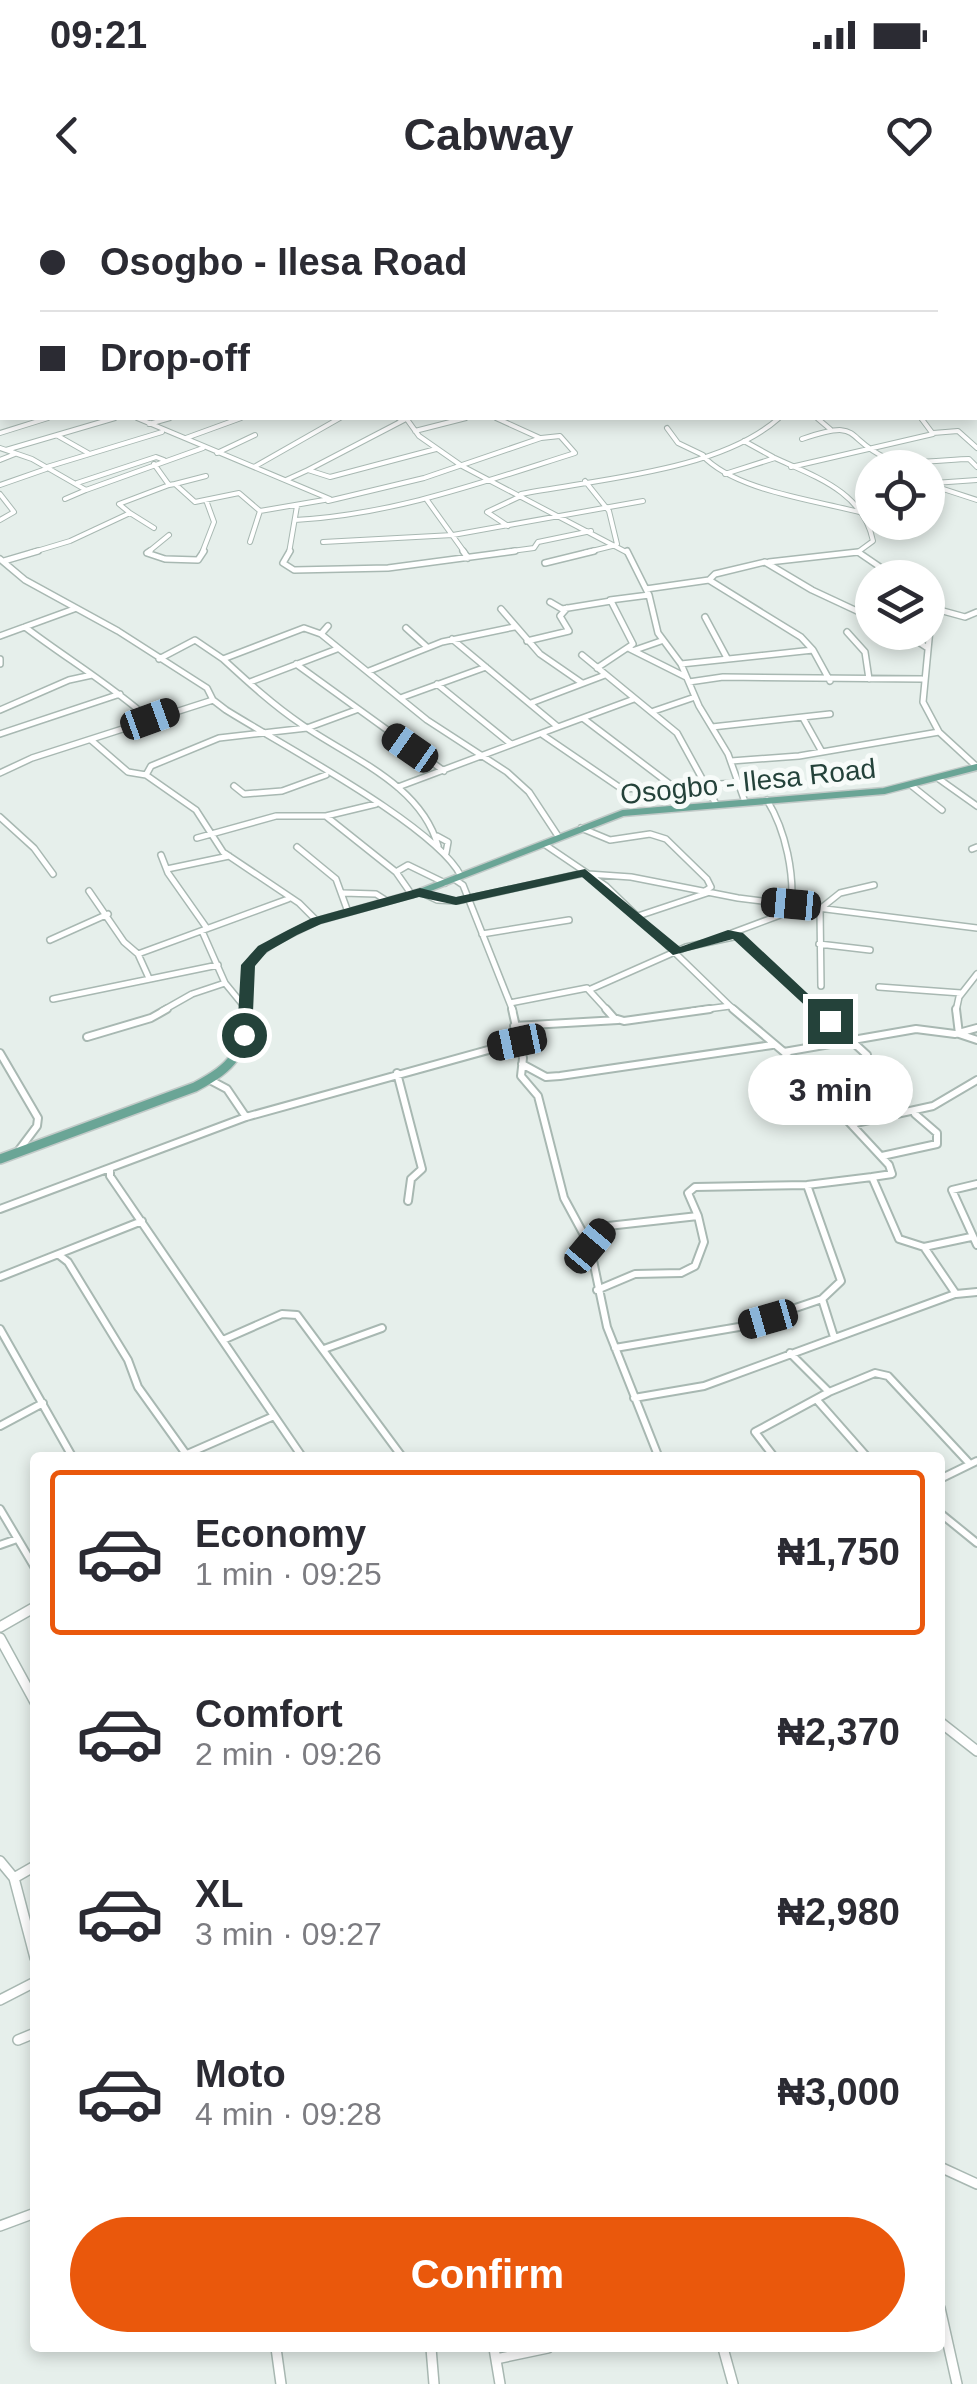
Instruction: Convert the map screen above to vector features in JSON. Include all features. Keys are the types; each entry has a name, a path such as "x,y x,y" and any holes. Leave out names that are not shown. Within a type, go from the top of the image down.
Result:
{"main road":[{"name":"Osogbo - Ilesa Road","path":"0,1159 30,1143 210,1080 237,1056 244,1042 246,971 253,958 276,941 316,921 416,894 580,827 646,809 912,786 977,767"}],"street":[{"path":"0,433 41,420"},
{"path":"3,449 109,420"},
{"path":"141,420 328,497 328,501"},
{"path":"148,424 163,420"},
{"path":"184,439 236,420"},
{"path":"253,468 337,420"},
{"path":"285,480 398,420"},
{"path":"404,420 462,466 617,544 632,557 661,641 681,664 731,761 746,802"},
{"path":"415,431 458,420"},
{"path":"500,420 541,438"},
{"path":"509,526 487,512 520,495 703,455 743,441 777,420"},
{"path":"820,420 831,429"},
{"path":"922,420 933,433"},
{"path":"0,422 10,429"},
{"path":"668,428 678,444 703,455 725,474 855,510"},
{"path":"802,439 831,429 852,430 875,450"},
{"path":"0,485 164,431"},
{"path":"792,467 933,433 958,431 977,448"},
{"path":"216,454 255,435"},
{"path":"57,436 88,453"},
{"path":"154,464 190,501 239,493 260,511 328,501 462,466 541,438 560,436 575,453 427,500 337,518 295,520"},
{"path":"743,441 840,490 855,504"},
{"path":"65,499 204,448"},
{"path":"3,449 86,490"},
{"path":"308,470 330,477 437,449"},
{"path":"0,460 16,453"},
{"path":"76,484 156,457 166,461"},
{"path":"725,474 775,458"},
{"path":"945,460 974,459 977,467"},
{"path":"95,476 106,482"},
{"path":"154,528 117,506 172,484 206,476"},
{"path":"945,483 977,480"},
{"path":"584,481 608,509 619,539 617,544"},
{"path":"945,490 977,500"},
{"path":"0,494 14,512 0,520"},
{"path":"169,535 146,553 198,560 214,534 215,514 206,500"},
{"path":"427,500 468,558"},
{"path":"322,542 453,535 567,518 643,501"},
{"path":"298,506 290,551 283,564 294,570 388,568 468,558 534,548 538,542 591,531"},
{"path":"250,542 260,511"},
{"path":"1,560 70,542 130,513"},
{"path":"550,602 567,608 610,600 709,580 715,574 768,562 858,552 871,540"},
{"path":"545,563 617,544"},
{"path":"858,552 870,560"},
{"path":"1,560 26,580 212,692 213,700"},
{"path":"768,562 812,590 855,610"},
{"path":"709,580 801,637 830,681"},
{"path":"610,600 632,640 632,650"},
{"path":"526,641 569,631 560,616 567,608"},
{"path":"0,636 76,609"},
{"path":"501,609 526,641 582,684"},
{"path":"945,611 965,616 977,612"},
{"path":"705,618 727,658"},
{"path":"321,634 328,626"},
{"path":"25,627 120,694 148,719"},
{"path":"370,671 452,639 514,627"},
{"path":"223,659 304,628 321,634 427,720 507,772 529,792 558,836"},
{"path":"406,628 427,647"},
{"path":"847,632 865,652 869,680"},
{"path":"452,639 558,727"},
{"path":"159,659 194,640 223,659 306,728 398,787 436,828 438,846"},
{"path":"597,668 661,641"},
{"path":"250,682 337,648"},
{"path":"632,650 688,679 922,678"},
{"path":"681,664 813,650"},
{"path":"927,650 923,702 939,732 977,767"},
{"path":"582,655 684,742 716,804"},
{"path":"296,664 445,772"},
{"path":"403,697 487,666"},
{"path":"531,703 607,675"},
{"path":"0,710 69,680 92,676"},
{"path":"438,684 511,744"},
{"path":"0,734 120,694"},
{"path":"653,712 695,697"},
{"path":"398,787 636,698"},
{"path":"0,773 32,758 213,700 377,804 446,853"},
{"path":"146,775 151,766 210,740 306,728 356,710"},
{"path":"712,727 830,714"},
{"path":"802,717 822,752"},
{"path":"584,720 671,785"},
{"path":"731,761 822,752 939,732"},
{"path":"543,735 614,787 630,790 706,782 739,783"},
{"path":"91,740 128,772 146,775 196,810 218,847 316,921"},
{"path":"234,786 244,794 266,793 327,774"},
{"path":"938,779 977,806"},
{"path":"912,786 942,810"},
{"path":"510,1003 590,989 678,952 784,916 791,910 792,877 775,813 767,800"},
{"path":"197,838 276,816 326,816 377,804"},
{"path":"326,816 396,872 416,894 445,901 586,873 631,876 706,892 977,928"},
{"path":"0,818 34,848 52,874"},
{"path":"580,827 610,840 650,834 666,839 707,879 710,888 706,892 637,917"},
{"path":"437,836 448,842 446,853 453,879"},
{"path":"540,843 564,852 678,952 730,1006 820,1088 894,1172 807,1185 695,1187 688,1193 704,1238 700,1264 683,1272 635,1274 597,1290"},
{"path":"297,847 336,879 348,912"},
{"path":"161,855 204,929 224,984 232,998 243,1005"},
{"path":"167,870 229,856"},
{"path":"396,872 408,865 453,879 463,885 470,899 510,1003 522,1078 538,1096 564,1198 590,1246 597,1290 656,1452"},
{"path":"821,986 824,976 819,944 820,909 840,893 874,885"},
{"path":"89,891 130,950 138,954 148,976"},
{"path":"343,893 376,894 387,901"},
{"path":"138,954 289,899"},
{"path":"50,940 108,914"},
{"path":"481,934 569,920"},
{"path":"728,934 742,939 867,1055"},
{"path":"819,944 870,950"},
{"path":"53,998 218,965"},
{"path":"977,974 955,999 953,1011 961,1036 977,1040"},
{"path":"87,1037 151,1018 192,994 224,984"},
{"path":"880,987 962,993"},
{"path":"590,989 618,1020"},
{"path":"514,1026 618,1020 730,1006"},
{"path":"227,1036 244,1017"},
{"path":"784,1052 924,1028 960,1032 977,1028"},
{"path":"0,1209 107,1173 246,1117 517,1042"},
{"path":"522,1064 546,1077 560,1076 773,1045"},
{"path":"0,1053 38,1118 30,1143"},
{"path":"397,1074 421,1154 422,1169 412,1179 408,1201"},
{"path":"210,1080 226,1089 246,1117"},
{"path":"850,1124 914,1114 954,1098 977,1080"},
{"path":"768,1104 820,1088"},
{"path":"882,1156 937,1144 937,1134 914,1114"},
{"path":"107,1173 299,1452"},
{"path":"872,1177 900,1239 924,1247 970,1237"},
{"path":"977,1184 952,1190 970,1237 977,1245"},
{"path":"616,1348 740,1327 822,1299 841,1281 807,1185"},
{"path":"590,1246 608,1226 698,1216"},
{"path":"0,1277 142,1222"},
{"path":"924,1247 956,1294"},
{"path":"59,1255 68,1262 128,1360 138,1387 179,1452"},
{"path":"634,1398 704,1386 956,1294 976,1291"},
{"path":"822,1299 834,1337"},
{"path":"223,1340 293,1313 324,1348 399,1452"},
{"path":"324,1348 382,1328"},
{"path":"0,1329 15,1348 49,1421 69,1452"},
{"path":"790,1352 829,1392"},
{"path":"770,1452 756,1432 829,1392 882,1373 974,1463 945,1477"},
{"path":"816,1399 863,1452"},
{"path":"0,1426 43,1402"},
{"path":"191,1452 274,1416"},
{"path":"0,1510 30,1560"},
{"path":"945,1518 977,1543"},
{"path":"0,1545 17,1539"},
{"path":"0,1627 30,1610"},
{"path":"0,1638 30,1693"},
{"path":"945,1726 977,1750"},
{"path":"0,1861 14,1878 30,1939"},
{"path":"14,1878 30,1869"},
{"path":"0,2000 30,1985"},
{"path":"18,2040 30,2035"},
{"path":"945,2170 977,2184"},
{"path":"0,2226 30,2215"},
{"path":"945,2330 957,2384"},
{"path":"277,2352 281,2384"},
{"path":"431,2352 434,2384"},
{"path":"724,2352 733,2384"},
{"path":"495,2353 500,2384"}],"route":[{"path":"244,1035 248,965 262,949 292,932 316,921 420,892 437,900 456,901 585,872 678,952 728,934 738,936 830,1021"}]}
